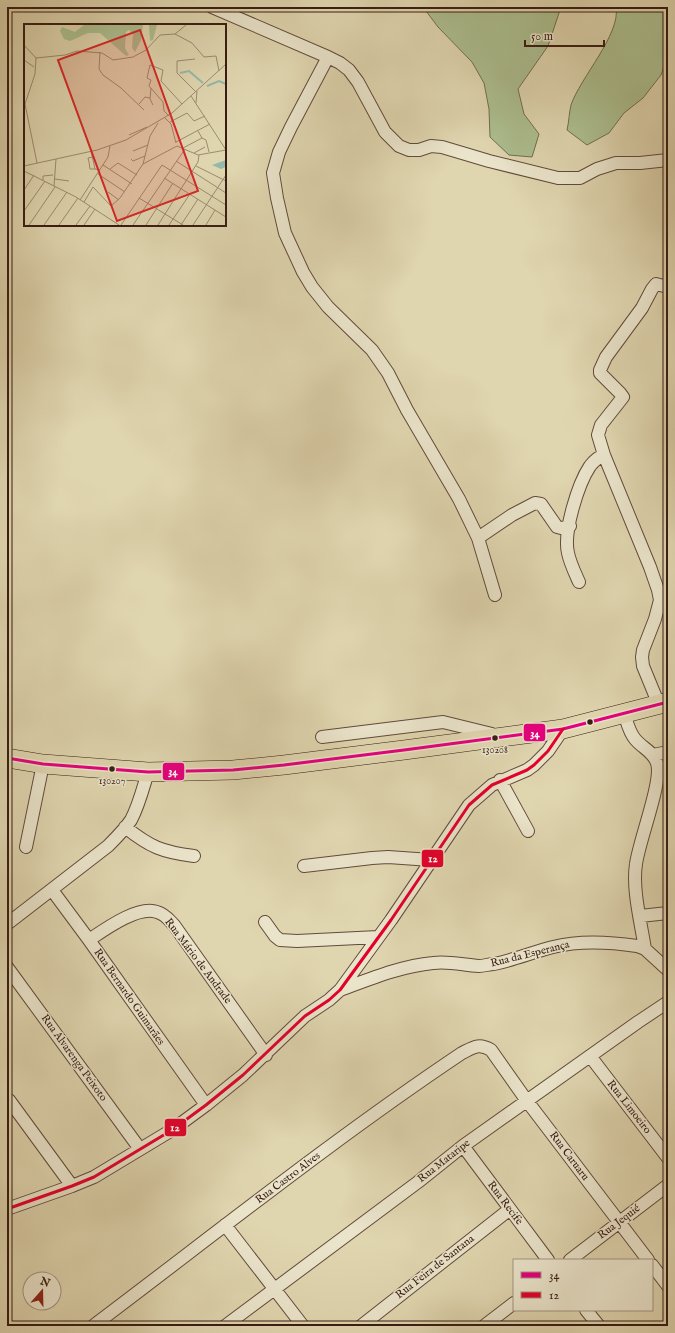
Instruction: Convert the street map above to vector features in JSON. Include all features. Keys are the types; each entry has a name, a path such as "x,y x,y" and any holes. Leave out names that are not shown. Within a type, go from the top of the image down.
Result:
{"main road":[{"path":"7,758 43,764 148,772 213,771 284,765 563,729 664,703"}],"street":[{"path":"212,7 328,57 349,70 358,82 385,132 399,146 409,150 419,150 431,146 442,147 489,161 558,178 580,178 597,169 616,163 668,160"},
{"path":"328,57 279,152 273,173 285,233 303,272 312,287 328,307 372,350 388,373 407,410 459,499 478,538 495,594"},
{"path":"664,703 643,666 642,657 642,650 655,619 660,600 658,590 649,563 604,455 598,438 598,431 622,400 620,393 600,373 606,357 642,308 656,284 668,287"},
{"path":"579,582 568,552 570,526 576,495 590,466 597,458 604,455"},
{"path":"478,538 512,515 535,503 541,504 556,526 561,528 570,526"},
{"path":"624,713 634,738 653,755 657,763 658,769 656,789 639,848 634,880 645,949 668,970"},
{"path":"322,737 443,722 503,737"},
{"path":"7,1209 72,1186 94,1176 172,1130 206,1106 266,1055 305,1016 329,1000 340,990 469,805 500,780 527,770 534,765 548,751 563,729"},
{"path":"653,755 668,752"},
{"path":"26,847 43,764"},
{"path":"10,918 52,890 108,846 125,827 138,806 148,772"},
{"path":"500,780 528,831"},
{"path":"125,827 139,838 158,849 174,854 194,856"},
{"path":"304,866 372,858 431,860"},
{"name":"Rua Bernardo Guimarães","path":"52,890 206,1106"},
{"name":"Rua Mário de Andrade","path":"89,940 109,926 132,914 155,911 164,915 174,925 266,1055"},
{"path":"640,916 668,913"},
{"path":"265,922 275,936 280,940 297,941 378,936"},
{"name":"Rua da Esperança","path":"340,990 380,975 414,966 434,962 448,962 479,966 497,963 571,943 629,945 645,949"},
{"name":"Rua Alvarenga Peixoto","path":"7,967 140,1149"},
{"name":"Rua Mataripe","path":"225,1326 412,1186 462,1146 668,1002"},
{"name":"Rua Castro Alves","path":"93,1326 168,1270 225,1224 371,1116 472,1048 479,1046 486,1047 491,1050"},
{"name":"Rua Caruaru","path":"491,1050 527,1101 647,1259"},
{"name":"Rua Limoeiro","path":"590,1056 668,1158"},
{"path":"9,1100 72,1186"},
{"name":"Rua Recife","path":"462,1146 547,1259"},
{"name":"Rua Jequié","path":"571,1259 668,1185"},
{"name":"Rua Feira de Santana","path":"361,1326 510,1209"},
{"path":"225,1224 303,1326"},
{"path":"653,1266 668,1286"},
{"path":"484,1326 513,1304"},
{"path":"587,1311 599,1326"}],"green space":[{"path":"423,7 561,7 548,46 518,89 524,114 539,134 532,157 509,155 490,137 489,109 484,83 472,62 438,27"},
{"path":"616,7 668,7 668,56 661,75 643,98 624,113 609,133 587,145 567,130 570,108 576,94 599,56 612,30 616,18"}],"transit line":[{"name":"34","path":"7,758 43,764 148,772 233,770 284,765 563,729 668,702"},
{"name":"12","path":"7,1209 94,1177 172,1130 243,1075 305,1016 329,1000 340,990 391,920 469,805 492,785 527,770 534,765 548,751 563,729"}],"place":[{"name":"130208","path":"495,738"},
{"name":"130207","path":"112,769"}]}
